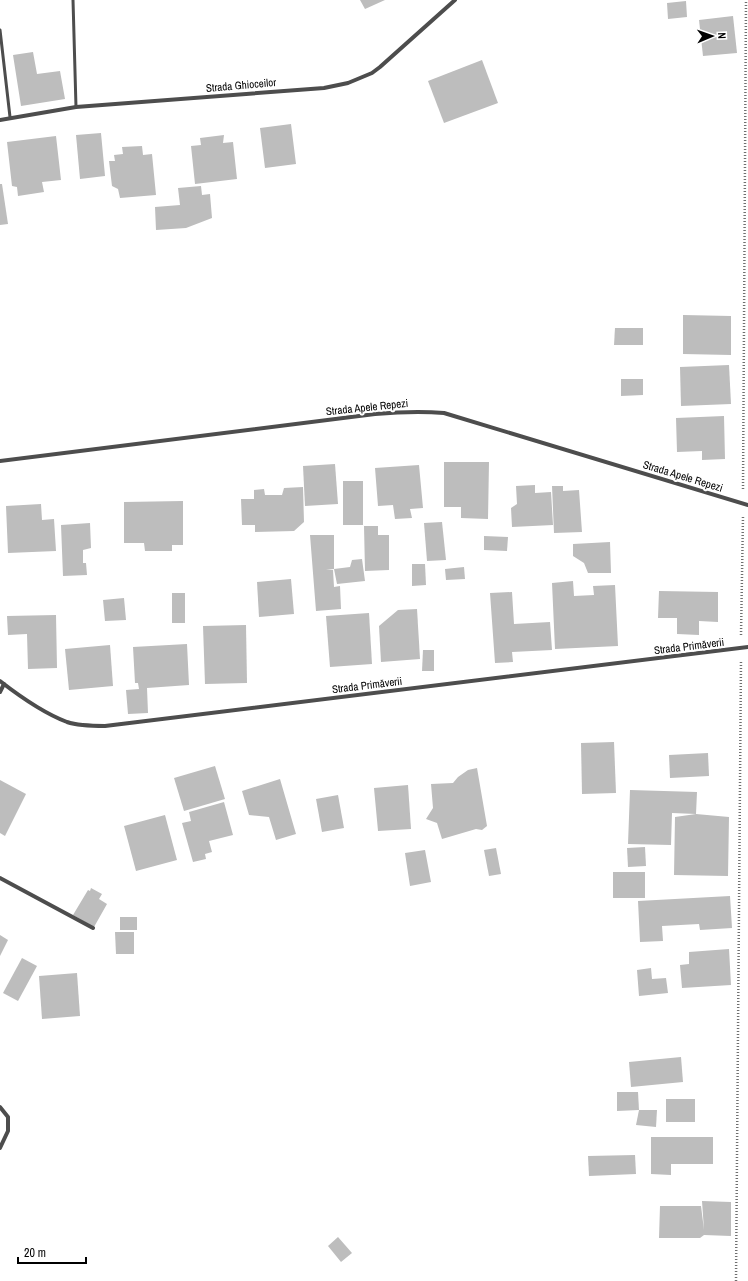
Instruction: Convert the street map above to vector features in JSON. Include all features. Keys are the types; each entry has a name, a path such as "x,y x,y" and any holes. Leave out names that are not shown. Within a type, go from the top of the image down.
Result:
{"street":[{"name":"Strada Ghioceilor","path":"0,120 10,117 76,107 324,88 348,83 362,78 380,67 455,0"},
{"name":"Strada Apele Repezi","path":"0,461 375,414 404,411 428,412 444,413 748,505"},
{"name":"Strada Primăverii","path":"2,683 41,708 68,722 86,726 105,726 748,647"},
{"path":"0,692 2,683"},
{"path":"0,878 93,928"},
{"path":"0,1107 8,1117 8,1131 0,1148"}],"lane":[{"path":"73,0 76,107"},
{"path":"0,30 10,117"}],"building":[{"path":"360,0 385,0 365,9"},
{"path":"686,1 687,17 668,19 667,3"},
{"path":"733,16 737,53 703,56 699,20"},
{"path":"33,52 37,74 60,71 65,99 21,106 13,55"},
{"path":"482,60 498,103 444,123 428,81"},
{"path":"291,124 296,164 265,168 260,128"},
{"path":"101,133 105,176 80,179 76,135"},
{"path":"224,135 223,143 233,142 237,179 195,184 191,146 201,145 200,138"},
{"path":"56,136 61,180 42,182 44,192 18,196 17,187 12,186 7,142"},
{"path":"142,146 143,155 152,154 156,195 120,198 118,189 112,186 109,161 115,161 114,155 123,154 122,147"},
{"path":"0,184 2,184 8,224 0,225"},
{"path":"201,186 202,195 210,194 212,218 186,228 156,230 155,207 180,205 178,188"},
{"path":"683,315 731,316 731,355 683,354"},
{"path":"615,328 643,328 643,345 614,345"},
{"path":"729,365 731,404 681,406 680,367"},
{"path":"621,379 643,379 643,395 621,396"},
{"path":"724,416 725,459 702,460 702,451 677,452 676,418"},
{"path":"444,462 489,462 488,519 461,518 461,507 444,507"},
{"path":"335,464 338,504 305,506 303,466"},
{"path":"419,465 423,508 410,509 412,518 395,519 393,505 378,506 375,468"},
{"path":"343,481 363,481 363,525 343,525"},
{"path":"535,485 535,493 551,492 553,525 512,527 511,508 517,504 516,486"},
{"path":"552,486 563,486 563,491 579,490 582,532 554,533"},
{"path":"303,487 304,522 294,531 255,532 255,525 242,525 241,499 254,499 254,490 264,489 265,495 282,495 284,488"},
{"path":"183,501 183,545 172,545 172,551 145,551 144,543 124,543 124,502"},
{"path":"41,504 42,520 54,519 56,551 8,553 6,506"},
{"path":"442,522 446,560 427,561 424,523"},
{"path":"90,523 91,548 83,550 83,563 86,563 87,575 63,576 61,525"},
{"path":"364,526 378,526 378,535 389,535 389,570 365,571"},
{"path":"310,535 334,535 334,569 326,570 333,570 334,587 340,586 341,609 316,611"},
{"path":"484,536 508,537 507,551 484,550"},
{"path":"610,542 611,573 588,573 584,563 573,556 573,544"},
{"path":"362,559 365,581 337,584 334,569 350,567 352,560"},
{"path":"412,564 425,564 426,585 412,586"},
{"path":"464,567 465,579 446,580 445,569"},
{"path":"291,579 294,614 259,617 257,582"},
{"path":"573,581 574,596 594,595 593,586 615,585 618,646 555,649 552,583"},
{"path":"659,591 718,592 718,622 699,621 699,635 677,634 677,618 658,618"},
{"path":"512,592 514,624 550,622 552,650 512,652 513,662 495,663 490,593"},
{"path":"172,593 185,593 185,623 172,623"},
{"path":"124,598 126,620 105,621 103,600"},
{"path":"417,609 420,659 381,662 379,626 398,610"},
{"path":"369,613 372,664 330,667 326,616"},
{"path":"56,615 57,668 28,669 27,634 8,635 7,616"},
{"path":"246,625 247,683 205,684 203,626"},
{"path":"187,644 189,685 147,688 148,713 128,714 126,690 139,689 138,683 135,683 133,647"},
{"path":"110,645 113,686 69,690 65,649"},
{"path":"423,650 434,650 434,671 422,671"},
{"path":"614,742 616,793 582,794 581,743"},
{"path":"708,753 709,776 670,778 669,755"},
{"path":"215,766 225,799 184,811 174,778"},
{"path":"477,768 487,826 482,830 476,829 442,839 437,823 426,819 433,808 431,784 453,783 458,777 468,770"},
{"path":"280,779 296,834 276,840 269,817 249,815 242,791"},
{"path":"0,780 26,794 5,836 0,833"},
{"path":"408,785 411,829 378,831 374,788"},
{"path":"630,790 697,792 696,814 672,813 671,845 628,844"},
{"path":"338,795 344,828 322,832 316,799"},
{"path":"224,802 233,835 209,841 212,852 205,854 206,859 193,862 182,823 191,821 189,812"},
{"path":"696,814 729,817 728,876 674,875 675,817"},
{"path":"165,815 177,860 136,871 124,826"},
{"path":"645,847 646,866 628,867 627,848"},
{"path":"496,848 501,874 489,876 484,850"},
{"path":"425,850 431,882 410,886 405,853"},
{"path":"613,872 645,872 645,898 613,898"},
{"path":"91,888 102,894 99,899 107,904 94,927 73,915 88,890 90,891"},
{"path":"730,896 732,928 700,930 699,924 662,926 663,941 640,942 638,901"},
{"path":"120,917 137,917 137,930 120,930"},
{"path":"115,932 134,932 134,954 116,954"},
{"path":"0,935 8,940 0,956"},
{"path":"729,949 731,985 682,988 680,965 689,964 689,952"},
{"path":"22,958 37,966 18,1001 3,993"},
{"path":"651,968 652,979 666,978 668,993 639,996 637,970"},
{"path":"77,973 80,1016 42,1019 39,976"},
{"path":"681,1057 683,1082 631,1087 629,1062"},
{"path":"617,1092 638,1092 639,1110 617,1111"},
{"path":"666,1099 695,1099 695,1122 666,1122"},
{"path":"639,1110 657,1110 656,1127 636,1125"},
{"path":"651,1137 713,1137 713,1164 671,1164 671,1175 651,1174"},
{"path":"635,1155 636,1174 589,1176 588,1156"},
{"path":"702,1201 731,1202 731,1236 704,1235 700,1238 659,1238 660,1206 701,1206 704,1230"},
{"path":"338,1237 352,1253 341,1262 328,1246"}]}
